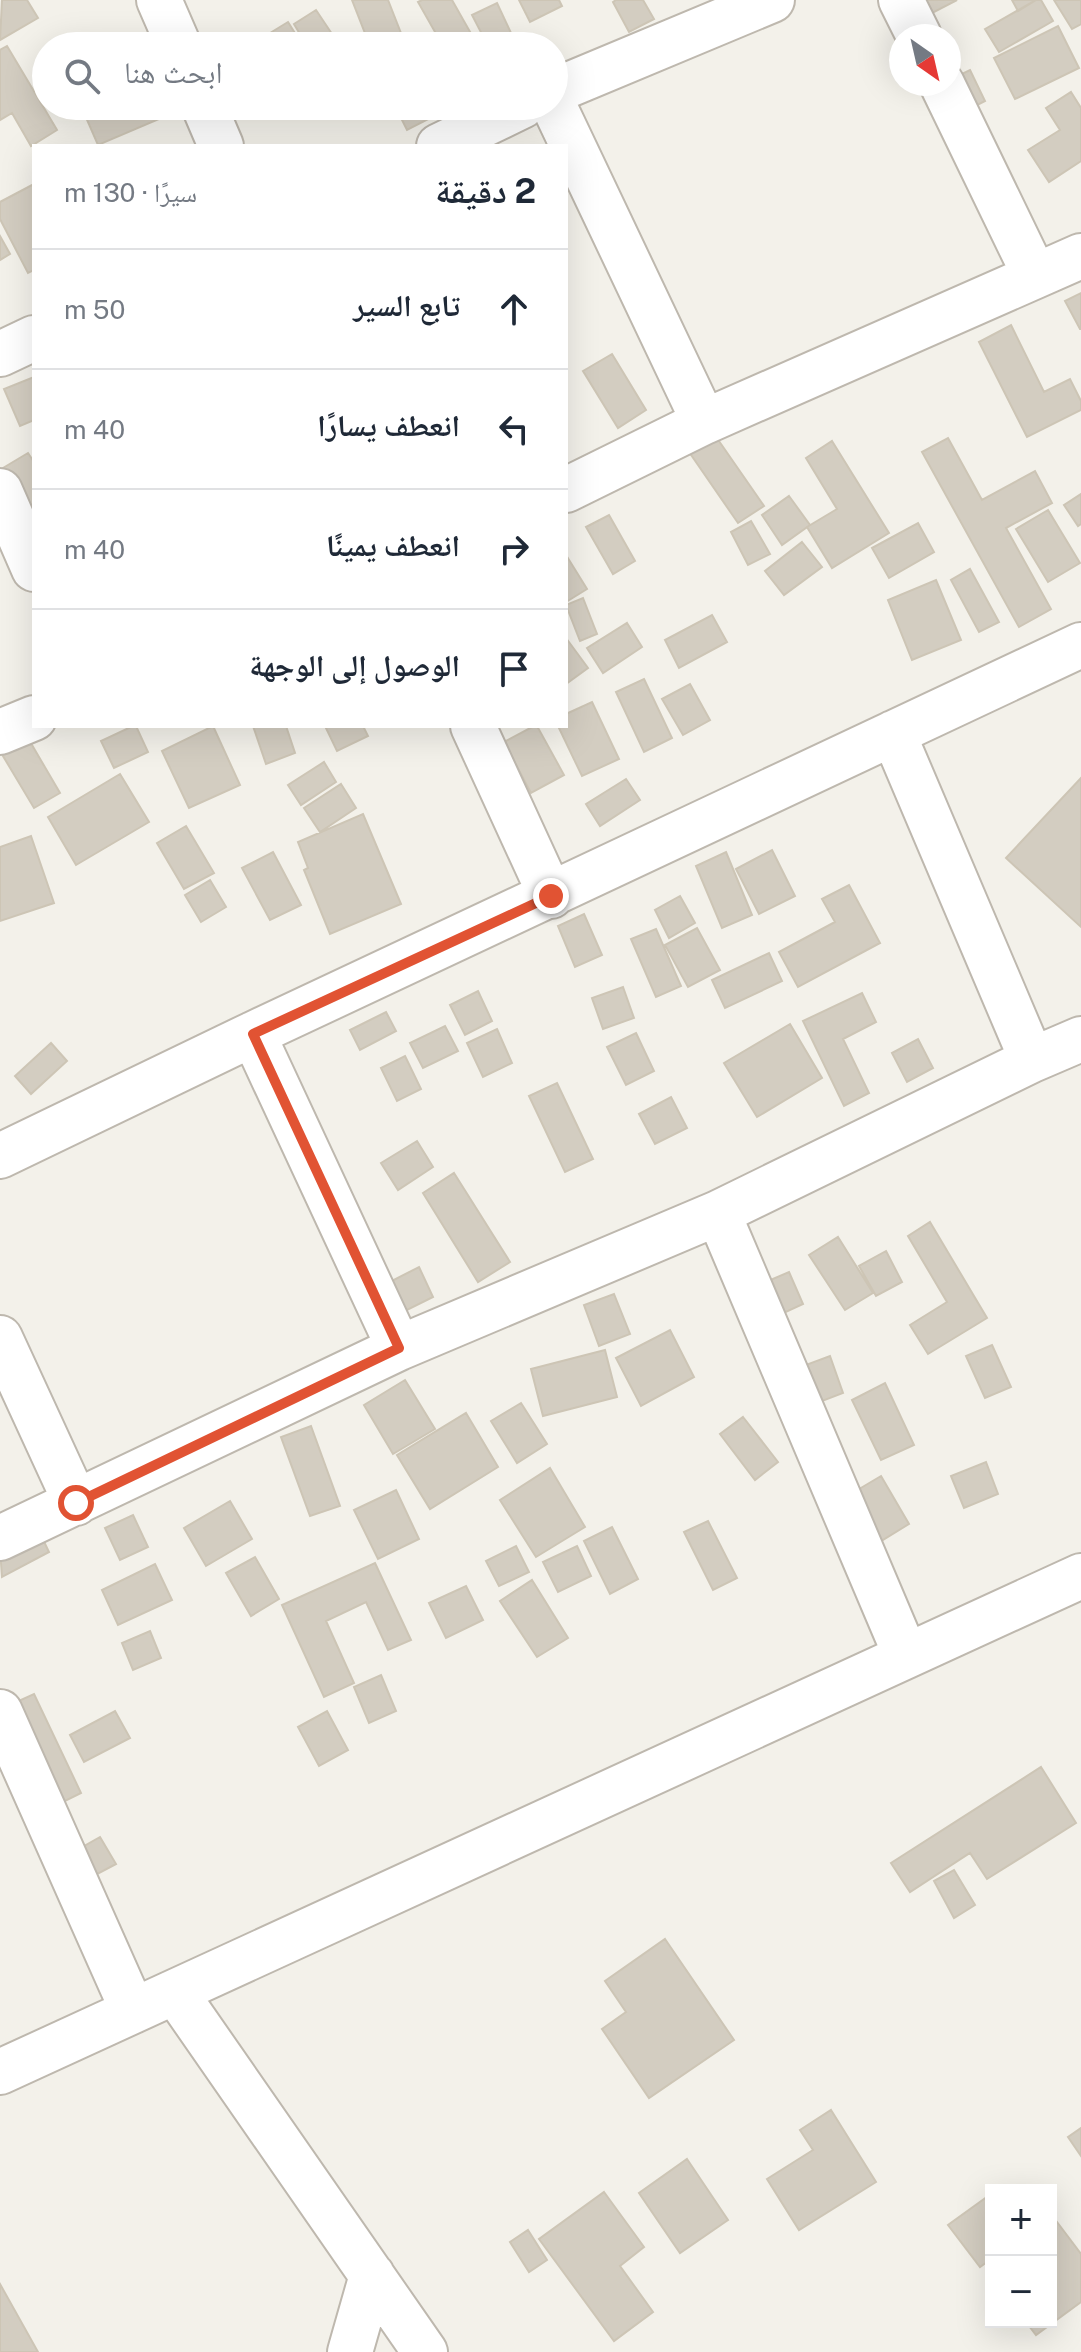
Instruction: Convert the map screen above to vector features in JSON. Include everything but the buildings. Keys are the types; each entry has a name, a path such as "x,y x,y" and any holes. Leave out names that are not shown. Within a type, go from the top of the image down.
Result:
{"street":[{"path":"159,0 173,32"},
{"path":"568,85 772,0"},
{"path":"901,0 913,24"},
{"path":"948,96 1035,276"},
{"path":"210,120 220,144"},
{"path":"443,144 493,120"},
{"path":"561,120 704,422"},
{"path":"568,489 704,422 1081,256"},
{"path":"0,354 32,339"},
{"path":"0,491 32,564"},
{"path":"0,1156 1081,645"},
{"path":"0,732 32,719"},
{"path":"474,728 551,896"},
{"path":"893,733 1032,1060"},
{"path":"253,1034 399,1348"},
{"path":"0,1538 399,1348 718,1213 1081,1039"},
{"path":"718,1213 906,1656"},
{"path":"0,1338 76,1503"},
{"path":"0,2072 1081,1576"},
{"path":"0,1712 133,2011"},
{"path":"175,1992 425,2352"},
{"path":"350,2352 372,2275"}],"route":[{"path":"76,1503 399,1348 253,1034 551,896"}]}
